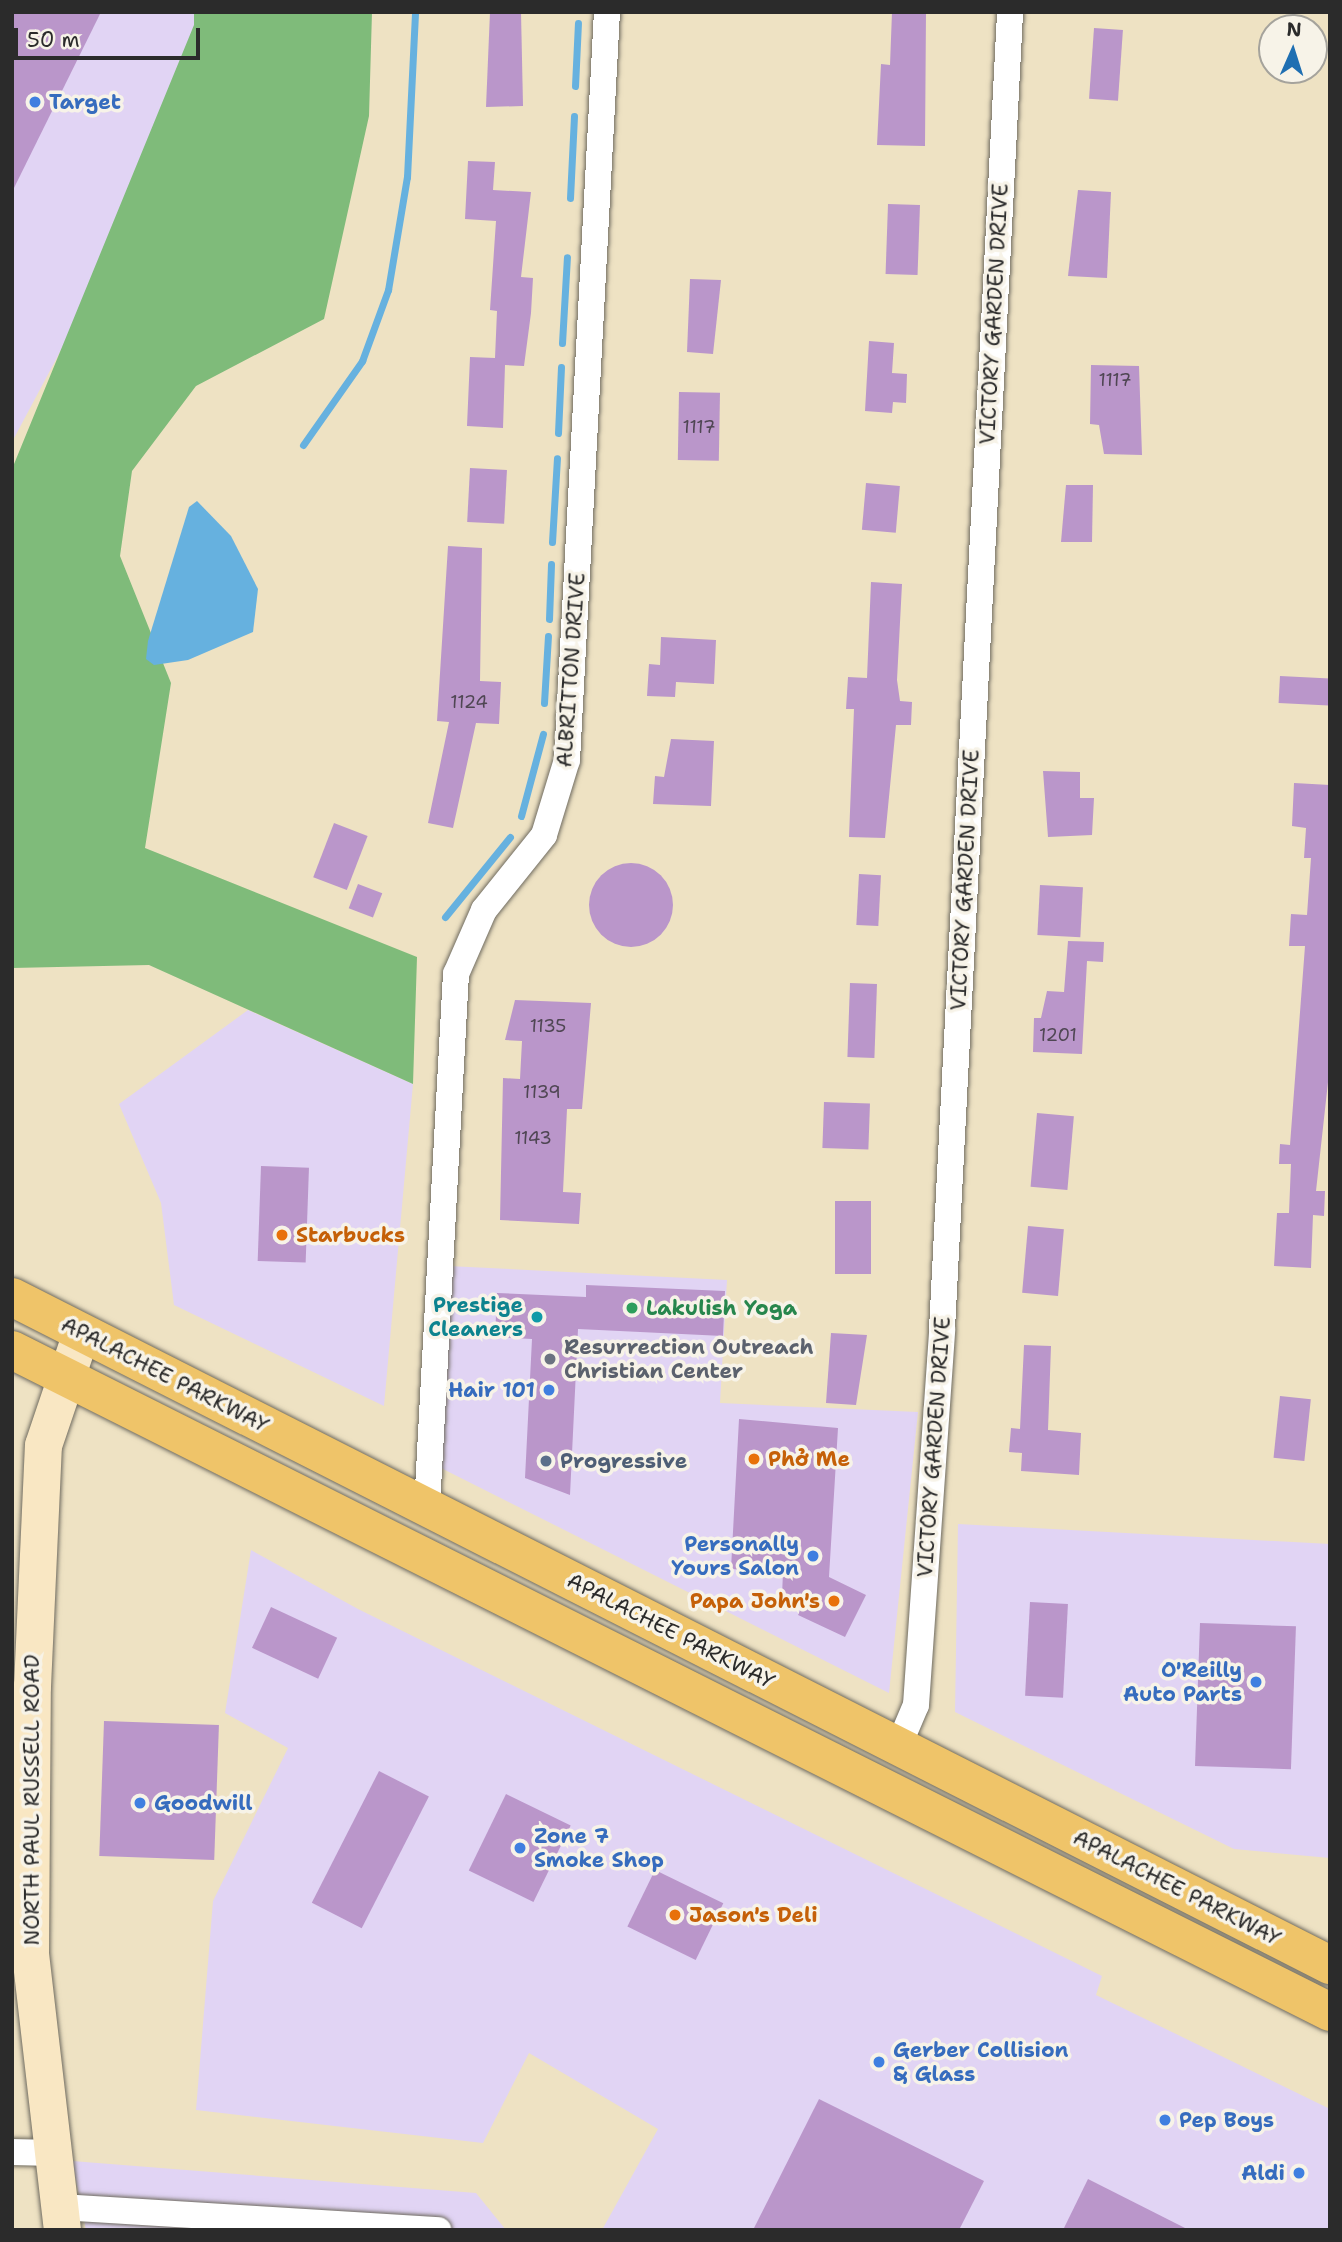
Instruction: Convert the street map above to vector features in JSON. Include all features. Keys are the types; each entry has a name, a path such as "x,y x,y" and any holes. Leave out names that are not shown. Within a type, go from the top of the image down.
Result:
{"main road":[{"name":"APALACHEE PARKWAY","path":"12,1297 1330,1965"},
{"name":"APALACHEE PARKWAY","path":"12,1350 553,1619 1330,2012"},
{"path":"544,1567 553,1619 571,1609 622,1607"},
{"path":"835,1763 875,1761 899,1745"}],"street":[{"name":"ALBRITTON DRIVE","path":"427,1507 456,974 484,909 544,835 567,760 607,12"},
{"name":"VICTORY GARDEN DRIVE","path":"899,1745 916,1705 942,1329 1010,12"},
{"name":"NORTH PAUL RUSSELL ROAD","path":"61,2218 21,1870 36,1526 43,1445 62,1375 81,1333"},
{"path":"12,2152 54,2153"},
{"path":"61,2218 438,2230"}],"shaded area":[{"path":"12,12 241,12 12,442"},
{"name":"Starbucks","path":"248,1010 413,1084 384,1406 174,1305 161,1203 119,1104"},
{"path":"448,1266 727,1280 720,1403 918,1412 889,1693 437,1466"},
{"path":"958,1524 1330,1544 1330,1858 1234,1849 955,1712"},
{"path":"251,1550 358,1609 1102,1976 1096,1995 1330,2109 1330,2230 602,2230 658,2129 529,2053 483,2143 196,2110 213,1901 288,1748 225,1713"},
{"path":"72,2161 476,2193 506,2230 86,2230"}],"green space":[{"path":"194,12 372,12 369,116 324,319 196,386 132,471 120,556 171,683 145,848 417,957 413,1084 149,965 12,968 12,469 194,25"}],"water":[{"path":"197,501 231,536 258,589 253,632 188,660 154,665 146,659 148,641 189,507"}],"building":[{"name":"Target","path":"12,12 101,12 12,192"},
{"path":"490,12 521,12 523,106 486,107"},
{"path":"892,12 926,12 925,146 877,145 881,64 890,65"},
{"path":"1094,28 1123,30 1118,101 1089,99"},
{"path":"468,161 495,162 493,190 531,192 521,277 533,278 531,313 524,366 505,365 503,428 467,426 470,357 495,358 497,311 490,310 496,221 465,219"},
{"path":"1078,190 1111,192 1107,278 1068,276"},
{"path":"888,204 920,205 918,275 886,274"},
{"path":"690,279 721,280 713,354 687,352"},
{"path":"869,341 894,343 892,373 907,374 906,403 893,402 892,413 865,411"},
{"path":"1091,365 1139,366 1142,455 1104,454 1099,425 1090,424"},
{"path":"679,392 720,393 719,461 678,460"},
{"path":"470,468 507,470 504,524 467,522"},
{"path":"866,483 900,486 896,533 862,530"},
{"path":"1066,485 1093,485 1092,542 1061,542"},
{"path":"448,546 482,548 480,681 501,682 499,724 476,723 453,828 428,823 449,722 437,721"},
{"path":"871,582 902,584 897,680 900,701 912,702 911,725 896,725 885,838 849,837 854,709 846,709 848,677 867,678"},
{"path":"661,637 716,640 714,684 676,682 675,697 647,696 649,664 660,665"},
{"path":"1280,676 1330,679 1329,706 1279,703"},
{"path":"671,739 714,741 711,806 653,804 655,776 664,777"},
{"path":"1043,771 1080,772 1080,798 1094,798 1092,835 1048,837"},
{"path":"1294,783 1330,785 1330,1064 1316,1191 1325,1191 1324,1216 1313,1215 1311,1268 1274,1266 1277,1213 1289,1213 1291,1164 1279,1164 1280,1144 1290,1145 1305,946 1289,946 1291,914 1307,915 1311,858 1304,858 1306,828 1292,826"},
{"path":"334,823 368,836 347,890 313,877"},
{"path":"631,863 647,866 661,875 670,889 673,905 670,921 661,935 647,944 631,947 615,944 601,935 592,921 589,905 592,889 601,875 615,866"},
{"path":"859,874 881,875 878,926 856,925"},
{"path":"358,884 382,893 373,918 349,908"},
{"path":"1040,885 1083,887 1080,937 1037,935"},
{"path":"1068,941 1104,942 1103,962 1087,961 1082,1054 1033,1052 1034,1018 1041,1018 1047,991 1064,992"},
{"path":"850,983 877,984 874,1058 847,1057"},
{"path":"515,1000 591,1003 582,1109 567,1109 563,1192 581,1193 579,1224 500,1220 503,1078 520,1079 522,1041 505,1040"},
{"path":"824,1102 870,1104 868,1150 822,1148"},
{"path":"1037,1113 1074,1116 1067,1190 1031,1187"},
{"path":"261,1166 309,1168 306,1263 258,1261"},
{"path":"835,1201 871,1201 871,1274 835,1274"},
{"path":"1028,1226 1064,1229 1058,1296 1022,1293"},
{"path":"586,1285 725,1291 723,1336 578,1329 570,1495 525,1478 532,1339 495,1337 497,1293 586,1297"},
{"path":"831,1333 867,1335 856,1405 826,1403"},
{"path":"1024,1345 1051,1346 1048,1430 1081,1433 1079,1475 1021,1471 1022,1453 1009,1452 1011,1428 1020,1429"},
{"path":"1280,1396 1311,1399 1304,1461 1274,1458"},
{"path":"739,1419 838,1428 829,1577 866,1595 845,1637 798,1615 801,1608 782,1596 783,1572 731,1569"},
{"path":"1030,1602 1068,1604 1063,1698 1025,1696"},
{"path":"271,1607 337,1638 318,1679 252,1648"},
{"path":"1200,1623 1296,1626 1291,1769 1195,1766"},
{"path":"104,1721 219,1725 214,1860 99,1856"},
{"path":"379,1771 429,1796 362,1928 312,1903"},
{"name":"Zone 7 Smoke Shop","path":"506,1794 571,1826 533,1902 469,1870"},
{"name":"Jason's Deli","path":"655,1870 723,1903 696,1960 627,1927"},
{"path":"819,2099 984,2181 959,2230 753,2230"},
{"path":"1088,2179 1189,2230 1063,2230"}],"waterway":[{"path":"303,445 362,361 388,290 407,177 415,12"},
{"path":"575,86 578,23"},
{"path":"570,198 574,116"},
{"path":"562,343 567,257"},
{"path":"558,433 561,367"},
{"path":"552,542 557,458"},
{"path":"549,619 551,564"},
{"path":"544,703 548,636"},
{"path":"521,816 543,734"},
{"path":"445,917 510,837"}],"place":[{"name":"Target","path":"35,102"},
{"name":"Starbucks","path":"282,1235"},
{"name":"Lakulish Yoga","path":"632,1308"},
{"name":"Prestige Cleaners","path":"537,1317"},
{"name":"Resurrection Outreach Christian Center","path":"550,1359"},
{"name":"Hair 101","path":"549,1390"},
{"name":"Phở Me","path":"754,1459"},
{"name":"Progressive","path":"546,1461"},
{"name":"Personally Yours Salon","path":"813,1556"},
{"name":"Papa John's","path":"834,1601"},
{"name":"O'Reilly Auto Parts","path":"1256,1682"},
{"name":"Goodwill","path":"140,1803"},
{"name":"Zone 7 Smoke Shop","path":"520,1848"},
{"name":"Jason's Deli","path":"675,1915"},
{"name":"Gerber Collision & Glass","path":"879,2062"},
{"name":"Pep Boys","path":"1165,2120"},
{"name":"Aldi","path":"1299,2173"}]}
